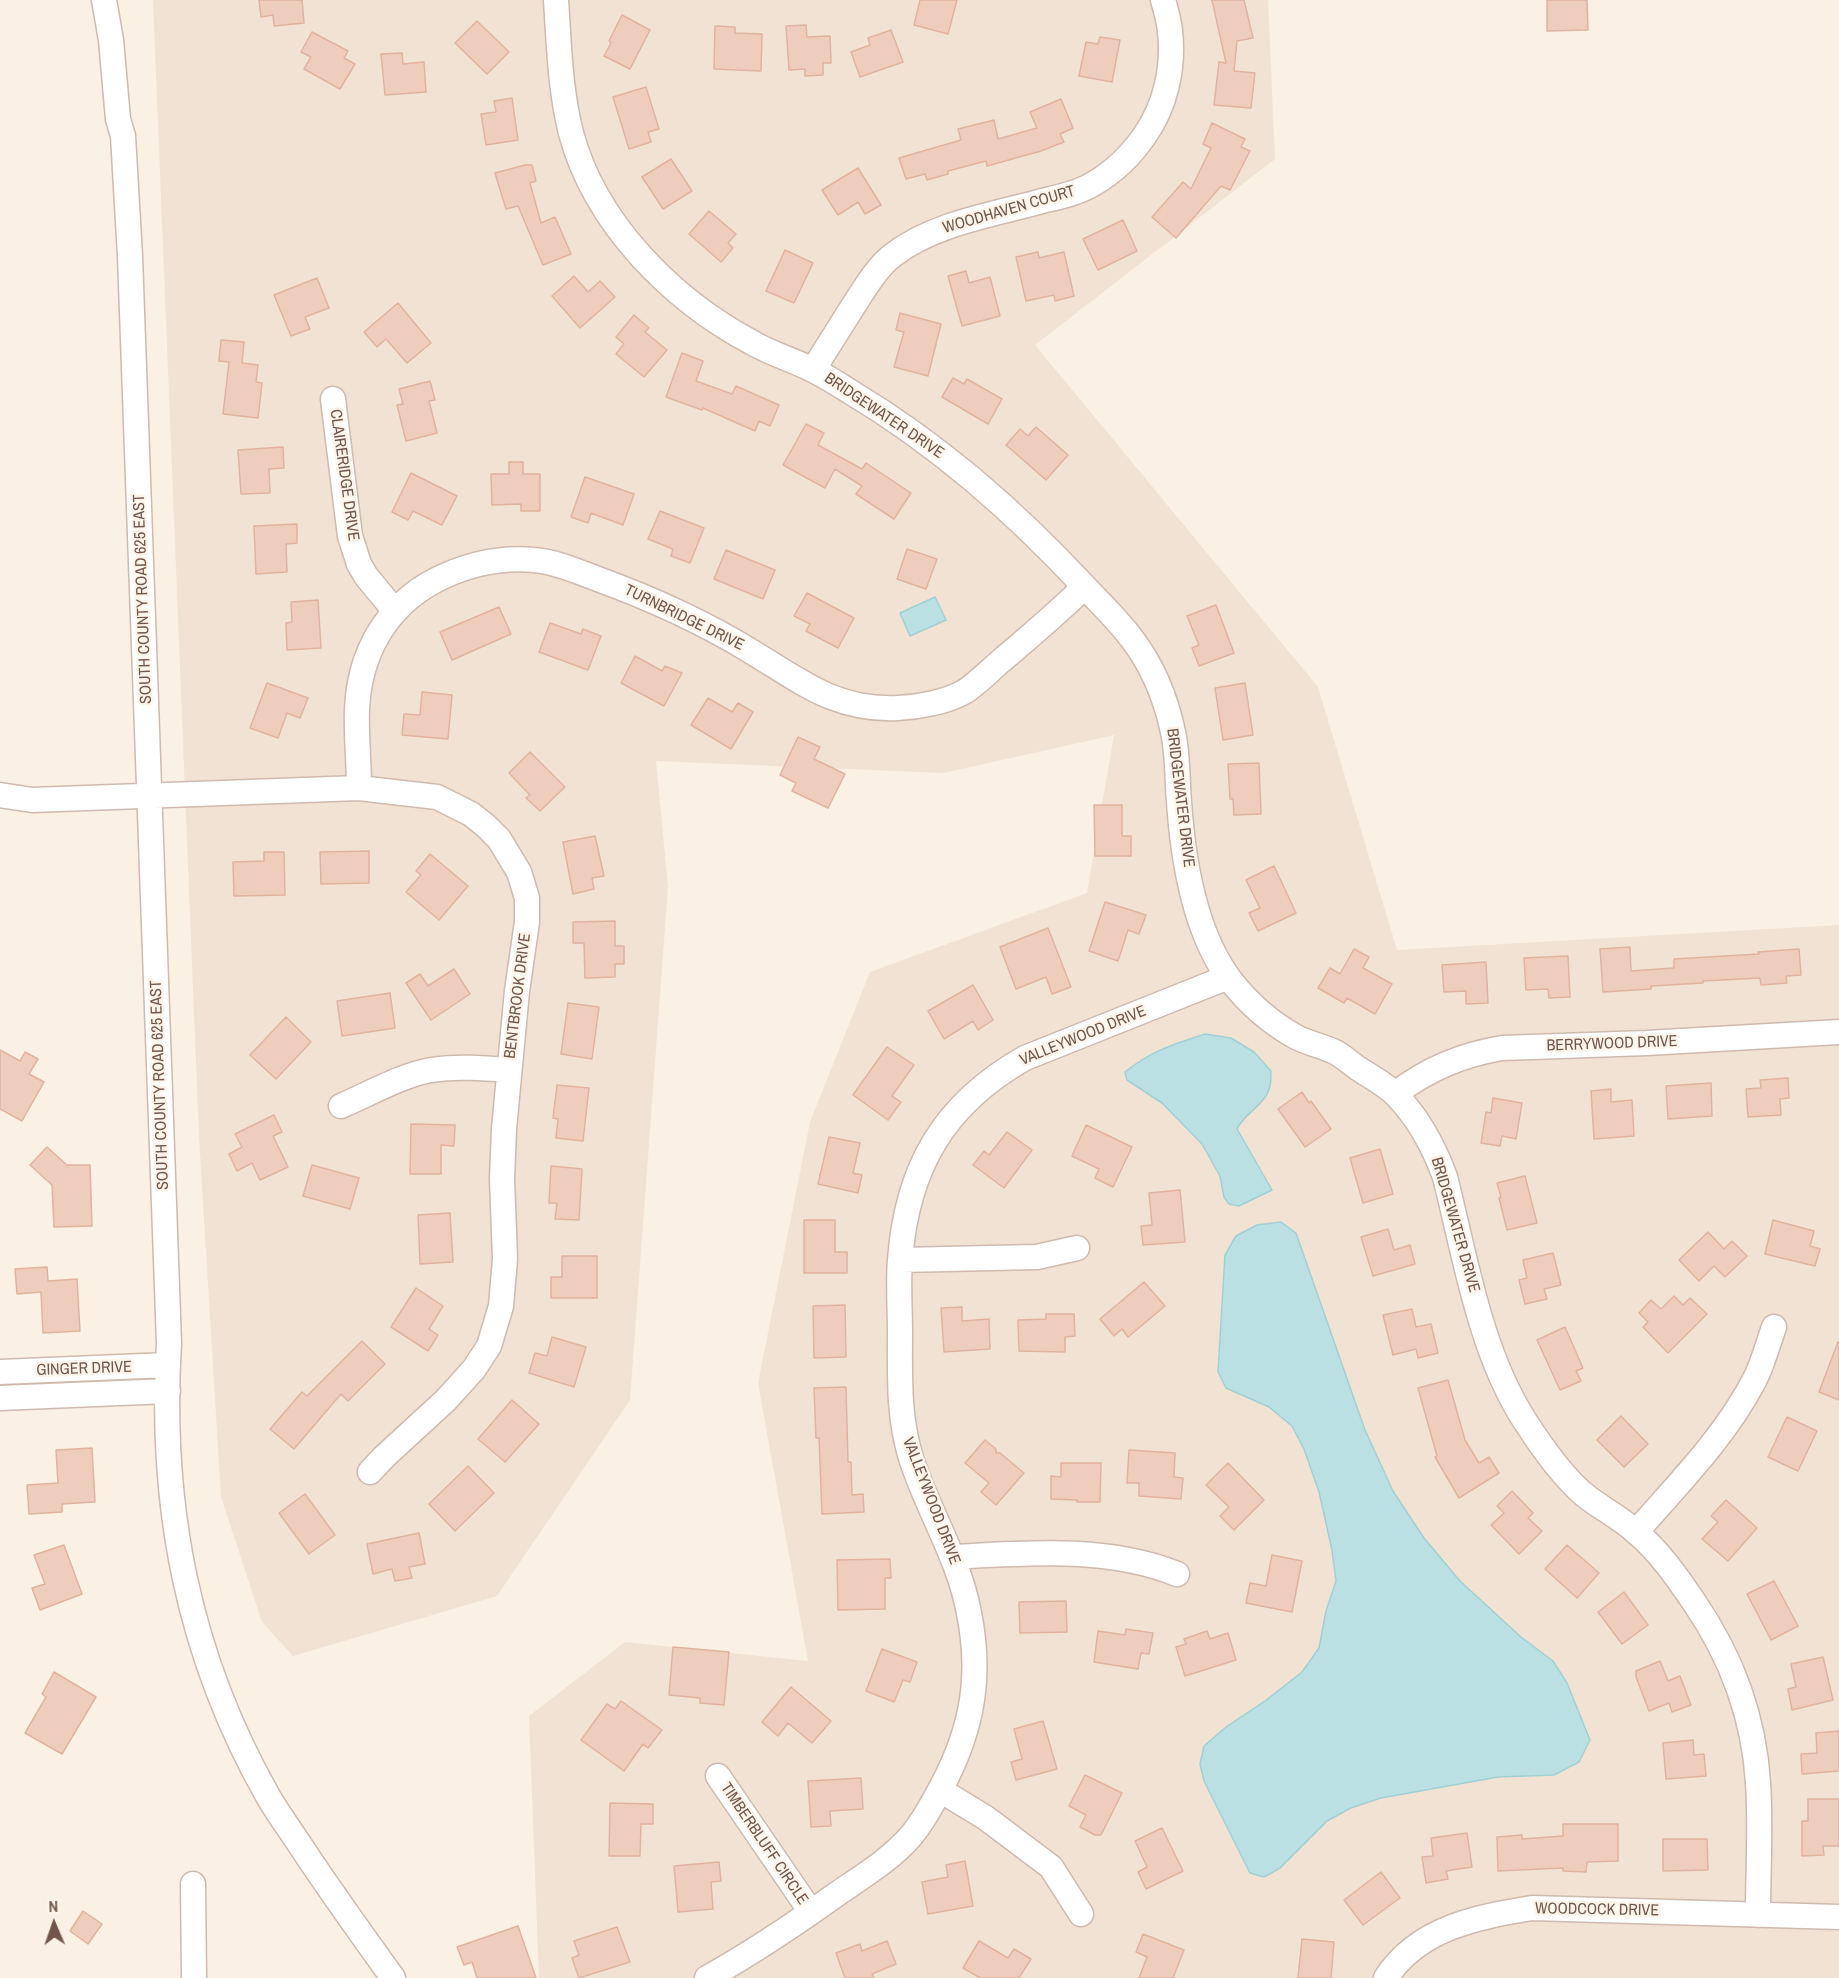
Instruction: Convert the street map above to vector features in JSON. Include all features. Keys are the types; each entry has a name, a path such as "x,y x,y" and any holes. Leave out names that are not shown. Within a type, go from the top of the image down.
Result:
{"street":[{"name":"SOUTH COUNTY ROAD 625 EAST","path":"104,0 111,40 118,119 123,136 130,256 169,1343 167,1437 175,1530 195,1622 224,1708 269,1799 393,1978"},
{"name":"SOUTH COUNTY ROAD 625 EAST","path":"117,0 128,84 129,118 123,136"},
{"name":"BRIDGEWATER DRIVE","path":"555,0 562,84 572,136 584,170 606,209 647,261 696,306 752,343 813,370 890,416 965,472 1012,512 1084,587 1131,638 1145,660 1163,700 1173,733 1183,843 1190,881 1206,937 1228,977 1251,1003 1278,1025 1297,1037 1334,1052 1395,1094 1429,1138 1445,1177 1484,1330 1508,1391 1524,1419 1562,1472 1581,1492 1636,1532 1683,1586 1703,1615 1732,1670 1750,1726 1758,1783 1758,1915"},
{"name":"WOODHAVEN COURT","path":"813,370 867,284 893,255 946,227 1069,194 1093,184 1127,158 1154,122 1167,84 1171,58 1170,30 1163,0"},
{"name":"CLAIRERIDGE DRIVE","path":"333,399 350,536 359,564 366,576 394,610"},
{"name":"TURNBRIDGE DRIVE","path":"359,788 357,709 365,666 373,645 394,610 408,598 427,585 468,567 512,559 537,560 582,573 670,608 722,634 815,691 856,705 899,708 942,700 964,692 1067,605 1084,587"},
{"name":"BENTBROOK DRIVE","path":"0,795 32,800 359,788 437,797 471,814 499,839 510,855 525,890 527,922 517,991 504,1129 502,1179 504,1283 501,1306 489,1346 474,1369 446,1400 384,1456 370,1472"},
{"name":"VALLEYWOOD DRIVE","path":"706,1978 734,1963 811,1912 893,1854 922,1821 950,1773 967,1727 975,1680 974,1640 969,1612 962,1580 934,1519 912,1460 904,1433 900,1406 900,1260 906,1216 923,1162 949,1120 983,1084 1025,1058 1228,977"},
{"name":"BERRYWOOD DRIVE","path":"1395,1094 1424,1074 1456,1059 1502,1048 1647,1043 1839,1032"},
{"path":"341,1106 399,1080 428,1070 452,1067 509,1070"},
{"path":"900,1260 1037,1257 1077,1248"},
{"path":"1636,1532 1734,1416 1756,1376 1774,1327"},
{"name":"GINGER DRIVE","path":"0,1372 168,1365"},
{"name":"GINGER DRIVE","path":"0,1398 168,1391"},
{"path":"953,1557 1075,1554 1116,1558 1156,1566 1177,1574"},
{"name":"TIMBERBLUFF CIRCLE","path":"718,1776 811,1912"},
{"path":"940,1790 986,1818 1052,1867 1081,1914"},
{"path":"193,1884 194,1978"},
{"name":"WOODCOCK DRIVE","path":"1386,1978 1391,1970 1422,1941 1442,1930 1464,1922 1532,1908 1839,1917"}],"shaded area":[{"path":"153,0 1268,0 1275,159 1035,345 1318,687 1397,950 1839,925 1839,1978 539,1978 529,1716 625,1642 808,1661 758,1383 810,1122 870,972 1087,893 1114,735 943,773 656,761 668,887 630,1400 497,1596 293,1656 262,1622 221,1497 199,1137"}],"water":[{"path":"935,597 946,620 910,636 900,613"},
{"path":"1205,1034 1231,1038 1254,1052 1271,1071 1268,1093 1237,1129 1272,1190 1239,1206 1229,1204 1224,1197 1220,1176 1202,1144 1162,1103 1127,1080 1125,1072 1154,1053"},
{"path":"1281,1222 1296,1233 1365,1430 1393,1491 1424,1538 1460,1581 1521,1637 1553,1661 1567,1683 1590,1740 1579,1762 1554,1775 1498,1777 1381,1798 1351,1808 1327,1821 1280,1868 1264,1877 1250,1873 1204,1781 1200,1764 1204,1746 1226,1727 1265,1701 1302,1672 1319,1648 1326,1611 1336,1581 1332,1550 1319,1492 1304,1449 1292,1426 1269,1407 1226,1388 1218,1372 1225,1255 1236,1236 1257,1225"}],"building":[{"path":"259,0 302,0 304,23 274,26 273,15 261,17"},
{"path":"920,0 957,0 948,34 914,25"},
{"path":"1212,0 1244,0 1253,38 1237,41 1234,71 1255,73 1251,108 1214,105 1219,62 1226,63"},
{"path":"1547,0 1587,0 1588,30 1547,31"},
{"path":"622,15 650,30 630,69 604,56"},
{"path":"477,21 509,52 487,74 455,43"},
{"path":"806,25 807,37 830,36 831,63 823,63 823,75 805,76 805,69 789,70 786,26"},
{"path":"715,26 735,27 735,33 762,34 761,71 714,69"},
{"path":"891,30 903,62 860,77 851,52 870,45 868,38"},
{"path":"312,32 348,51 344,58 355,64 340,89 304,69 311,57 301,52"},
{"path":"1100,37 1120,40 1112,82 1079,76 1086,42 1098,44"},
{"path":"402,53 403,64 424,62 426,92 385,95 381,54"},
{"path":"646,87 659,129 648,132 651,142 629,149 613,97"},
{"path":"512,98 518,140 486,145 481,114 496,112 494,101"},
{"path":"1061,99 1073,128 1060,134 1064,142 987,166 986,161 948,171 948,174 927,180 925,174 906,179 899,158 961,140 958,129 994,120 998,139 1037,128 1030,112"},
{"path":"1212,123 1245,139 1241,147 1250,151 1230,190 1221,186 1176,238 1152,217 1183,182 1191,189 1211,148 1203,144"},
{"path":"671,159 692,191 663,209 642,177"},
{"path":"532,165 536,181 530,183 541,223 555,217 571,254 543,265 518,206 506,209 495,173"},
{"path":"858,168 881,205 865,214 858,202 838,215 822,190"},
{"path":"709,211 736,234 728,243 733,248 721,262 689,234"},
{"path":"1123,220 1137,251 1098,270 1083,239"},
{"path":"785,250 813,263 794,303 766,291"},
{"path":"1038,252 1039,258 1064,252 1074,296 1055,301 1054,295 1026,301 1016,257"},
{"path":"966,271 969,283 990,277 1000,316 962,326 948,276"},
{"path":"574,276 588,292 600,281 615,297 580,328 552,296"},
{"path":"317,278 329,308 305,317 310,329 291,336 274,295"},
{"path":"398,303 431,343 407,363 386,339 377,347 364,332"},
{"path":"900,313 941,324 928,376 894,367 904,332 896,330"},
{"path":"634,315 649,328 645,332 667,350 644,377 616,354 624,344 616,337"},
{"path":"221,340 244,342 242,363 258,365 256,382 262,383 258,418 223,414 229,362 219,361"},
{"path":"682,353 703,361 696,381 732,394 736,386 779,405 770,426 759,421 755,431 703,408 702,410 666,397"},
{"path":"953,378 964,384 967,379 1002,399 988,424 942,397"},
{"path":"430,381 435,400 429,401 437,433 406,441 397,405 403,404 399,389"},
{"path":"806,424 824,433 818,445 862,469 866,463 911,493 894,519 856,494 862,486 835,469 825,488 783,465"},
{"path":"1036,427 1068,455 1046,480 1006,445 1020,429 1028,436"},
{"path":"283,447 284,468 269,469 270,493 241,494 238,450"},
{"path":"509,462 523,462 523,474 540,474 540,511 521,511 521,504 492,505 491,474 509,474"},
{"path":"411,473 457,496 442,525 413,511 408,520 392,512"},
{"path":"585,477 634,494 623,525 591,513 588,523 571,517"},
{"path":"660,511 704,528 690,563 671,556 673,549 648,539"},
{"path":"297,524 297,543 286,544 287,572 256,574 254,526"},
{"path":"907,549 937,559 926,589 897,579"},
{"path":"726,550 775,570 763,599 714,579"},
{"path":"807,593 854,618 838,648 806,631 810,624 794,616"},
{"path":"318,600 321,648 287,650 286,623 292,622 291,602"},
{"path":"1216,605 1234,653 1199,666 1192,648 1199,645 1187,616"},
{"path":"499,607 511,634 452,660 440,632"},
{"path":"550,623 581,634 583,629 601,636 588,670 539,652"},
{"path":"635,656 662,671 665,666 682,673 664,706 621,683"},
{"path":"267,683 308,698 300,718 287,713 278,738 250,728"},
{"path":"1245,683 1253,735 1223,740 1215,688"},
{"path":"422,692 452,695 448,739 402,735 404,714 420,715"},
{"path":"708,698 732,712 738,703 753,712 731,749 691,725"},
{"path":"798,737 820,747 814,759 845,774 828,808 792,791 796,783 780,775"},
{"path":"530,752 565,787 540,811 526,798 530,795 509,773"},
{"path":"1259,763 1261,814 1234,815 1233,799 1230,799 1228,764"},
{"path":"1094,805 1122,805 1122,836 1131,836 1131,856 1095,856"},
{"path":"595,836 604,876 592,878 594,889 573,894 563,842"},
{"path":"369,851 369,883 321,884 320,852"},
{"path":"264,852 284,852 285,895 234,896 233,862 264,861"},
{"path":"430,854 468,886 439,920 406,892 421,875 416,871"},
{"path":"1274,866 1296,913 1258,931 1249,913 1260,908 1246,880"},
{"path":"1105,902 1146,915 1139,934 1128,930 1118,961 1089,951"},
{"path":"615,921 615,946 624,946 624,964 615,964 615,977 585,978 584,943 573,943 573,922"},
{"path":"1048,928 1071,987 1052,994 1046,977 1016,989 1000,947"},
{"path":"1630,947 1631,971 1674,968 1674,959 1799,949 1801,975 1786,976 1787,983 1761,985 1760,978 1703,981 1703,983 1651,986 1651,989 1603,992 1600,949"},
{"path":"1354,949 1369,957 1363,968 1392,984 1375,1014 1347,998 1344,1003 1318,988 1330,968 1340,974"},
{"path":"1568,956 1570,997 1549,998 1548,989 1526,990 1524,958"},
{"path":"1486,962 1488,1003 1466,1004 1466,991 1444,992 1442,965"},
{"path":"454,969 470,994 431,1020 406,983 420,974 428,986"},
{"path":"973,985 993,1020 978,1030 973,1021 944,1039 928,1011"},
{"path":"390,993 395,1028 342,1036 337,1001"},
{"path":"568,1003 599,1007 592,1059 561,1054"},
{"path":"286,1017 311,1042 276,1079 250,1055"},
{"path":"887,1047 914,1065 892,1096 901,1102 888,1120 853,1095"},
{"path":"0,1050 20,1061 25,1052 38,1059 29,1074 44,1082 22,1121 0,1109"},
{"path":"1788,1078 1789,1098 1780,1099 1781,1115 1748,1117 1746,1089 1761,1088 1760,1080"},
{"path":"1711,1083 1712,1116 1668,1119 1666,1086"},
{"path":"557,1085 589,1088 583,1141 556,1138 558,1119 553,1118"},
{"path":"1611,1089 1611,1102 1632,1100 1634,1136 1594,1139 1591,1091"},
{"path":"1302,1092 1331,1129 1305,1147 1278,1109"},
{"path":"1493,1098 1522,1103 1516,1139 1502,1136 1500,1146 1481,1143 1486,1112 1491,1113"},
{"path":"274,1115 282,1132 273,1136 288,1167 260,1180 252,1163 237,1171 229,1154 242,1147 235,1134"},
{"path":"411,1124 455,1125 454,1146 441,1145 441,1174 410,1174"},
{"path":"1086,1125 1132,1147 1113,1187 1095,1178 1099,1169 1072,1156"},
{"path":"1007,1132 1032,1150 1004,1188 973,1165 984,1151 989,1155"},
{"path":"829,1137 860,1143 853,1173 862,1175 858,1193 818,1184"},
{"path":"47,1147 67,1165 90,1165 92,1226 54,1227 52,1185 30,1165"},
{"path":"1380,1149 1393,1194 1363,1203 1350,1158"},
{"path":"312,1165 359,1178 350,1209 303,1196"},
{"path":"551,1166 582,1169 579,1220 555,1219 557,1203 549,1203"},
{"path":"1525,1176 1537,1223 1507,1230 1497,1183"},
{"path":"1180,1190 1185,1242 1143,1245 1141,1226 1152,1225 1149,1193"},
{"path":"450,1213 453,1262 420,1264 418,1215"},
{"path":"804,1220 835,1220 835,1252 847,1252 847,1273 804,1273"},
{"path":"1773,1220 1814,1231 1810,1246 1820,1249 1815,1266 1765,1254"},
{"path":"1388,1229 1394,1250 1410,1245 1415,1264 1373,1276 1361,1237"},
{"path":"1708,1232 1724,1249 1732,1241 1747,1256 1725,1277 1714,1266 1699,1281 1679,1260"},
{"path":"1553,1253 1561,1285 1544,1289 1547,1299 1525,1304 1519,1280 1527,1278 1523,1260"},
{"path":"562,1256 597,1256 597,1298 551,1298 551,1277 562,1277"},
{"path":"47,1267 48,1281 77,1279 80,1331 43,1333 41,1292 17,1294 15,1269"},
{"path":"1144,1282 1165,1306 1128,1337 1122,1329 1114,1336 1100,1319"},
{"path":"416,1288 443,1306 429,1329 438,1335 428,1351 391,1327"},
{"path":"1674,1296 1683,1305 1690,1298 1707,1314 1668,1353 1643,1327 1648,1322 1639,1313 1651,1300 1661,1309"},
{"path":"845,1305 846,1357 814,1358 813,1306"},
{"path":"962,1307 962,1321 989,1319 990,1349 944,1352 941,1308"},
{"path":"1412,1309 1416,1327 1431,1324 1438,1353 1418,1358 1416,1349 1393,1355 1383,1315"},
{"path":"1046,1314 1074,1314 1075,1336 1065,1337 1065,1352 1019,1351 1018,1320 1046,1319"},
{"path":"1565,1327 1583,1368 1576,1371 1581,1381 1560,1390 1537,1340"},
{"path":"552,1337 586,1347 574,1387 529,1373 535,1353 547,1356"},
{"path":"362,1341 385,1364 348,1401 341,1394 294,1449 270,1429 302,1392 307,1396"},
{"path":"1839,1343 1839,1400 1819,1392"},
{"path":"1448,1380 1465,1440 1479,1463 1489,1457 1499,1473 1459,1498 1435,1457 1437,1456 1418,1388"},
{"path":"846,1387 848,1462 851,1462 852,1495 863,1494 864,1512 822,1514 819,1438 816,1438 814,1388"},
{"path":"512,1400 539,1424 505,1462 478,1439"},
{"path":"1621,1416 1648,1444 1624,1467 1597,1440"},
{"path":"1787,1417 1817,1431 1798,1471 1768,1457"},
{"path":"985,1440 996,1449 996,1453 1000,1453 1024,1473 996,1505 981,1492 989,1483 965,1463"},
{"path":"92,1448 95,1502 62,1504 62,1512 29,1514 27,1485 58,1483 56,1450"},
{"path":"1129,1450 1175,1453 1174,1477 1183,1478 1181,1499 1139,1496 1139,1483 1127,1483"},
{"path":"1061,1463 1101,1463 1100,1502 1051,1499 1051,1476 1061,1477"},
{"path":"1228,1463 1264,1500 1234,1530 1220,1516 1229,1507 1206,1485"},
{"path":"468,1466 494,1493 455,1531 429,1504"},
{"path":"1512,1491 1533,1513 1528,1518 1542,1531 1519,1554 1491,1525 1504,1513 1497,1506"},
{"path":"305,1494 335,1535 309,1554 279,1513"},
{"path":"1726,1500 1757,1528 1728,1561 1702,1539 1718,1522 1711,1516"},
{"path":"419,1533 425,1564 409,1567 412,1578 395,1581 392,1569 373,1574 367,1544"},
{"path":"64,1545 82,1594 40,1610 32,1588 45,1584 34,1555"},
{"path":"1567,1545 1599,1573 1577,1598 1545,1569"},
{"path":"1272,1555 1302,1561 1292,1612 1246,1603 1250,1583 1266,1586"},
{"path":"890,1559 891,1578 885,1578 885,1609 838,1610 837,1560"},
{"path":"1774,1581 1798,1626 1771,1640 1747,1594"},
{"path":"1624,1592 1648,1625 1622,1644 1598,1612"},
{"path":"1066,1601 1067,1632 1020,1633 1019,1602"},
{"path":"1126,1629 1153,1633 1149,1654 1141,1653 1138,1669 1094,1662 1098,1631 1125,1635"},
{"path":"1207,1631 1210,1639 1228,1633 1236,1660 1185,1676 1176,1647 1186,1644 1184,1639"},
{"path":"673,1647 729,1652 724,1705 700,1703 700,1698 669,1695"},
{"path":"882,1649 917,1662 910,1682 903,1680 894,1702 866,1691"},
{"path":"1823,1657 1833,1700 1792,1710 1788,1689 1796,1687 1791,1664"},
{"path":"1660,1661 1668,1681 1680,1676 1691,1705 1672,1712 1669,1703 1649,1711 1636,1677 1636,1671"},
{"path":"54,1672 96,1697 62,1754 25,1733 46,1697 42,1694"},
{"path":"791,1687 831,1721 812,1743 788,1723 778,1736 762,1722"},
{"path":"621,1701 662,1730 648,1748 643,1744 624,1771 581,1740 607,1704 615,1709"},
{"path":"1043,1721 1057,1769 1016,1780 1011,1762 1022,1759 1014,1729"},
{"path":"1839,1731 1839,1771 1802,1774 1801,1754 1817,1753 1816,1733"},
{"path":"1693,1740 1694,1755 1704,1754 1706,1776 1666,1779 1663,1743"},
{"path":"1085,1775 1122,1793 1101,1835 1095,1835 1080,1827 1086,1815 1069,1806"},
{"path":"861,1778 863,1809 830,1811 831,1826 811,1827 808,1781"},
{"path":"1808,1799 1839,1799 1839,1846 1823,1846 1824,1855 1802,1856 1802,1821 1808,1821"},
{"path":"610,1803 653,1804 653,1824 641,1824 640,1856 609,1856"},
{"path":"1563,1824 1618,1824 1618,1861 1587,1862 1586,1872 1563,1871 1563,1868 1498,1871 1497,1837 1522,1835 1522,1839 1563,1836"},
{"path":"1162,1828 1183,1871 1146,1889 1138,1872 1147,1867 1135,1841"},
{"path":"1467,1833 1472,1867 1446,1871 1448,1879 1426,1883 1422,1857 1433,1856 1431,1838"},
{"path":"1663,1839 1707,1839 1708,1870 1663,1871"},
{"path":"965,1861 973,1906 928,1914 922,1882 948,1877 946,1865"},
{"path":"719,1862 721,1881 711,1882 713,1909 678,1912 674,1866"},
{"path":"1381,1872 1400,1898 1363,1925 1344,1900"},
{"path":"83,1911 102,1924 88,1944 70,1931"},
{"path":"518,1926 536,1978 477,1978 472,1962 464,1965 457,1947"},
{"path":"617,1927 630,1962 579,1978 572,1958 579,1955 574,1941"},
{"path":"1143,1934 1184,1950 1173,1978 1139,1978 1147,1957 1136,1952"},
{"path":"1302,1939 1334,1942 1331,1978 1298,1978"},
{"path":"887,1941 896,1964 872,1974 874,1978 845,1978 836,1953 860,1944 862,1951"},
{"path":"979,1941 1008,1958 1014,1949 1031,1959 1019,1978 980,1978 963,1968"}]}
